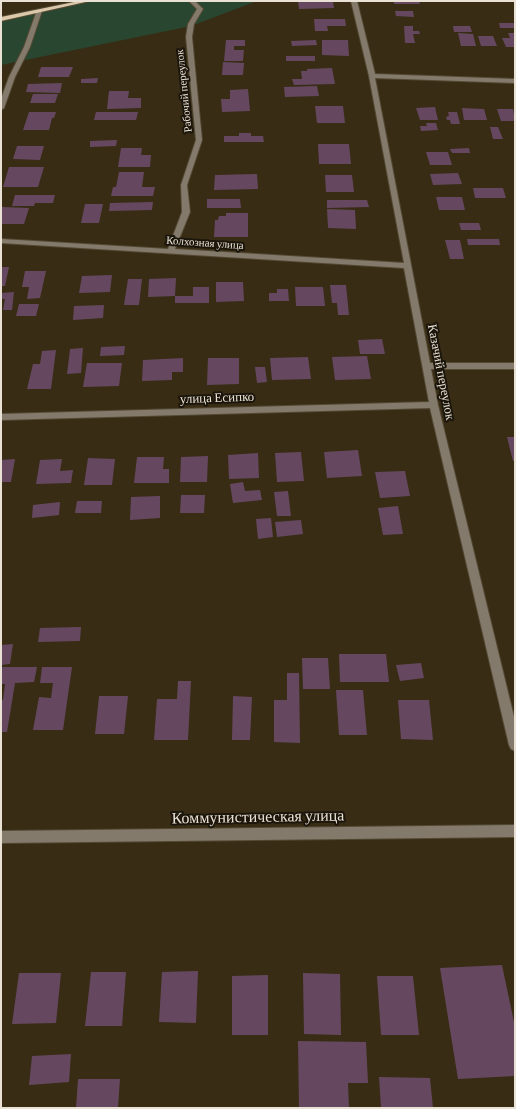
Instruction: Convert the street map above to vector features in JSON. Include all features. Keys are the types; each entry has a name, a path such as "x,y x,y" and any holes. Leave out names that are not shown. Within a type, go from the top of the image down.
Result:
{"main road":[{"path":"1,19 87,1"}],"street":[{"name":"Рабочий переулок","path":"170,252 186,212 184,186 199,140 189,37 191,24 200,9 192,1"},
{"name":"Казачий переулок","path":"354,1 372,76 434,405 515,745"},
{"path":"1,108 12,78 27,47 40,11"},
{"path":"372,76 515,81"},
{"name":"Колхозная улица","path":"1,241 408,266"},
{"path":"426,366 515,366"},
{"name":"улица Есипко","path":"1,417 434,405"},
{"name":"Коммунистическая улица","path":"1,837 515,831"}],"green space":[{"path":"87,1 257,1 191,26 1,65 1,19"}],"building":[{"path":"298,1 333,1 334,8 299,9"},
{"path":"394,1 419,1 420,4 394,4"},
{"path":"395,11 413,11 414,17 396,16"},
{"path":"314,19 345,19 346,26 327,26 328,31 315,31"},
{"path":"499,23 515,23 515,28 500,28"},
{"path":"404,26 413,26 413,31 419,31 420,34 413,34 415,43 405,43"},
{"path":"453,26 470,26 472,32 454,32"},
{"path":"458,33 473,34 476,46 461,46"},
{"path":"508,33 515,33 515,47 506,47 502,38 510,38"},
{"path":"478,36 493,36 497,46 481,46"},
{"path":"226,40 245,40 245,46 234,46 234,50 244,50 243,61 224,61"},
{"path":"316,40 317,45 292,46 291,41"},
{"path":"322,40 348,40 349,56 322,55"},
{"path":"286,56 315,56 315,61 286,61"},
{"path":"223,62 244,63 243,75 222,75"},
{"path":"41,67 73,67 69,77 38,77"},
{"path":"332,68 335,84 294,85 292,79 302,79 301,71 307,71 307,69"},
{"path":"98,78 97,83 81,83 81,79"},
{"path":"62,83 60,93 26,92 28,84"},
{"path":"317,86 319,96 285,97 284,87"},
{"path":"248,89 250,111 222,112 221,99 230,99 230,90"},
{"path":"109,91 129,91 128,98 141,98 141,108 107,109"},
{"path":"33,94 58,94 55,103 30,103"},
{"path":"315,106 343,106 345,123 317,123"},
{"path":"435,107 438,120 420,120 416,108"},
{"path":"462,108 484,109 487,120 464,120"},
{"path":"497,109 513,109 515,121 501,121"},
{"path":"29,112 56,112 54,118 52,118 49,130 23,130"},
{"path":"96,112 138,112 136,120 94,120"},
{"path":"448,112 457,112 460,124 451,124 450,120 447,120 446,117 449,116"},
{"path":"426,123 436,123 438,130 421,131 420,126 427,126"},
{"path":"490,127 498,127 503,139 493,139"},
{"path":"239,133 251,133 251,136 263,136 264,142 224,142 224,136 239,136"},
{"path":"117,140 116,146 90,147 90,141"},
{"path":"318,144 349,144 351,164 319,164"},
{"path":"17,146 44,146 40,160 13,159"},
{"path":"121,148 142,148 141,155 151,155 150,167 118,167"},
{"path":"469,148 470,153 452,153 450,149"},
{"path":"426,152 448,152 452,165 430,165"},
{"path":"9,167 44,167 38,187 3,187"},
{"path":"119,172 144,172 142,187 155,187 153,196 111,196 113,187 116,187"},
{"path":"458,173 462,184 433,185 430,174"},
{"path":"257,174 258,189 214,190 215,175"},
{"path":"325,175 352,175 354,192 326,192"},
{"path":"473,188 503,188 506,198 475,198"},
{"path":"15,195 55,195 53,203 35,203 34,206 12,206"},
{"path":"436,197 462,197 465,210 439,210"},
{"path":"207,199 240,199 241,208 207,208"},
{"path":"327,200 367,200 369,207 327,208"},
{"path":"153,202 152,210 109,211 110,203"},
{"path":"85,204 103,204 99,223 81,223"},
{"path":"2,207 29,208 24,224 1,224"},
{"path":"327,209 355,210 356,229 328,228"},
{"path":"226,213 248,213 248,237 214,237 215,220 218,220 219,216 226,216"},
{"path":"459,223 479,223 481,230 461,230"},
{"path":"467,239 499,239 500,245 468,245"},
{"path":"445,240 460,240 464,259 450,259"},
{"path":"1,267 9,267 5,286 1,286"},
{"path":"25,271 46,271 40,298 27,299 29,287 22,287"},
{"path":"112,275 110,292 79,293 82,276"},
{"path":"176,278 175,296 148,297 149,279"},
{"path":"128,279 142,279 139,305 124,305"},
{"path":"216,282 243,282 244,301 216,302"},
{"path":"330,285 346,285 349,315 338,315 337,303 332,303"},
{"path":"193,287 209,287 209,303 175,303 175,296 193,296"},
{"path":"295,287 323,287 325,306 296,306"},
{"path":"277,289 288,289 289,301 269,301 269,293 277,293"},
{"path":"14,292 12,310 3,310 5,299 1,299 1,293"},
{"path":"19,304 39,304 36,316 16,316"},
{"path":"104,305 103,318 73,320 74,306"},
{"path":"382,339 385,354 360,354 358,340"},
{"path":"125,346 124,355 100,356 101,347"},
{"path":"83,348 81,373 67,374 70,349"},
{"path":"56,350 51,389 27,389 33,364 40,364 42,351"},
{"path":"367,356 371,379 335,380 332,357"},
{"path":"308,357 311,379 272,380 270,358"},
{"path":"183,358 183,372 172,372 172,380 142,381 143,360"},
{"path":"208,358 239,358 239,384 207,385"},
{"path":"87,363 122,363 119,386 83,387"},
{"path":"255,367 265,367 267,382 257,383"},
{"path":"507,437 515,437 515,461 513,461"},
{"path":"358,450 362,476 327,478 324,452"},
{"path":"301,452 304,481 277,482 275,453"},
{"path":"258,453 259,478 229,479 228,455"},
{"path":"208,456 207,482 180,482 181,457"},
{"path":"137,457 164,457 163,469 169,469 169,483 134,483"},
{"path":"88,458 115,459 112,485 84,485"},
{"path":"15,459 11,482 1,482 1,460"},
{"path":"62,459 60,471 73,470 71,483 36,484 40,460"},
{"path":"405,471 410,496 380,498 375,472"},
{"path":"243,482 245,491 260,490 262,500 233,503 230,484"},
{"path":"288,491 291,516 277,516 274,492"},
{"path":"181,495 205,495 204,513 180,513"},
{"path":"160,496 160,518 130,520 131,497"},
{"path":"77,501 102,501 101,513 75,513"},
{"path":"60,502 59,515 32,518 33,505"},
{"path":"398,506 403,534 383,535 378,508"},
{"path":"271,518 273,537 258,539 256,519"},
{"path":"301,520 303,534 277,537 275,522"},
{"path":"81,627 80,641 38,642 40,628"},
{"path":"13,644 10,664 1,665 1,645"},
{"path":"339,654 386,654 389,682 340,682"},
{"path":"302,658 328,658 330,689 303,689"},
{"path":"421,663 424,678 400,681 396,665"},
{"path":"1,667 37,667 34,682 15,683 7,732 1,732 1,700 3,700 5,684 1,684"},
{"path":"42,667 72,667 63,730 33,730 39,697 51,698 53,683 40,683"},
{"path":"287,673 299,673 300,743 274,742 274,700 287,700"},
{"path":"178,681 191,681 188,740 154,740 157,699 177,699"},
{"path":"336,690 363,690 367,735 339,735"},
{"path":"99,696 128,696 124,734 95,734"},
{"path":"233,696 252,697 250,740 232,740"},
{"path":"398,700 429,700 433,740 401,739"},
{"path":"502,965 515,1027 515,1076 458,1079 440,968"},
{"path":"198,971 196,1023 159,1022 162,972"},
{"path":"91,972 126,972 122,1026 85,1026"},
{"path":"19,973 61,973 56,1023 12,1024"},
{"path":"303,973 340,974 341,1035 304,1034"},
{"path":"268,975 268,1035 232,1035 232,976"},
{"path":"377,976 413,976 419,1035 381,1035"},
{"path":"298,1041 366,1042 368,1083 348,1083 349,1108 299,1108"},
{"path":"71,1054 69,1082 29,1085 32,1056"},
{"path":"379,1077 430,1078 433,1108 381,1108"},
{"path":"78,1079 120,1079 118,1108 76,1108"}]}
